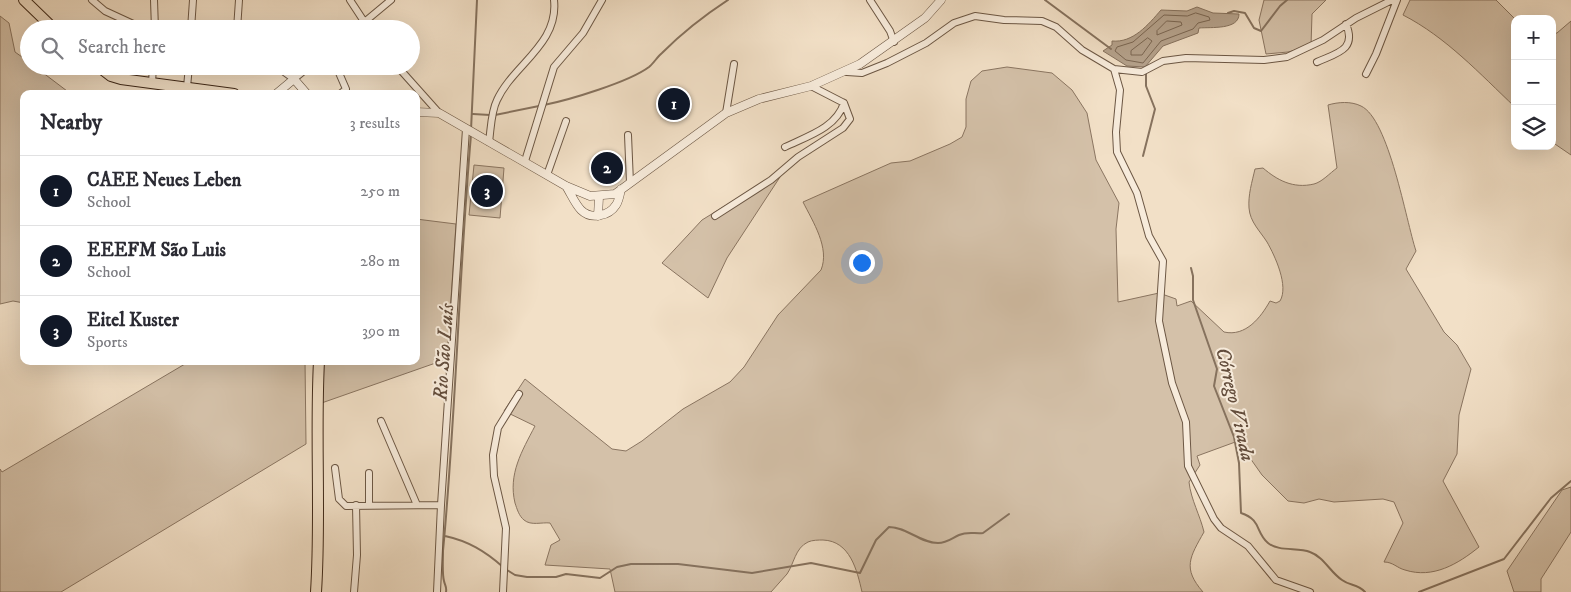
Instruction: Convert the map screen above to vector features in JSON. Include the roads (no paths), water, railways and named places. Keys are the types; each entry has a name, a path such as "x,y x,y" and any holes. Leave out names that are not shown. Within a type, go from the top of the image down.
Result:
{"main road":[{"path":"24,0 45,20"},
{"path":"113,75 152,83 207,90"},
{"path":"316,592 319,518 320,365"}],"street":[{"path":"92,0 105,11 124,20"},
{"path":"154,0 155,20"},
{"path":"192,20 193,0"},
{"path":"238,20 239,0"},
{"path":"350,0 363,20"},
{"path":"366,20 391,0"},
{"path":"485,140 492,124 493,112 500,93 546,37 552,17 554,0"},
{"path":"525,161 542,113 544,98 554,67 583,34 602,0"},
{"path":"870,0 890,31 894,42"},
{"path":"420,91 439,113 566,186 586,194 599,196 615,194 726,113 759,99 811,86 847,72 894,42 925,18 941,0"},
{"path":"847,72 862,73 887,63 920,46 954,23 975,16 1042,21 1056,27 1082,50 1114,69 1142,72 1164,61 1201,57 1280,58 1323,40 1346,24 1392,0"},
{"path":"1366,74 1397,0"},
{"path":"1317,62 1341,52 1348,44 1351,35 1346,24"},
{"path":"726,113 734,64"},
{"path":"1114,69 1120,90 1116,132 1117,152 1136,193 1149,236 1163,261 1159,321 1172,383 1186,422 1188,466 1214,519 1221,528 1248,546 1276,580 1310,592"},
{"path":"152,75 152,83"},
{"path":"187,87 188,75"},
{"path":"290,75 304,90"},
{"path":"280,90 298,75"},
{"path":"340,75 345,90"},
{"path":"406,75 419,90"},
{"path":"715,216 771,180 791,162 843,128 850,119 844,102 811,86"},
{"path":"785,147 832,122 840,113 844,102"},
{"path":"420,112 439,113"},
{"path":"547,175 566,121"},
{"path":"437,592 441,504 467,129"},
{"path":"628,135 630,183"},
{"path":"566,186 582,210 598,216 609,212 616,205 622,188"},
{"path":"582,210 586,194"},
{"path":"598,216 599,196"},
{"path":"503,592 506,528 494,476 493,455 498,428 519,394"},
{"path":"382,421 417,505"},
{"path":"335,468 341,501 346,506 441,504"},
{"path":"368,473 369,506"},
{"path":"354,592 357,555 356,505"}],"water":[{"path":"1197,7 1213,13 1239,14 1238,19 1224,27 1199,28 1198,33 1163,46 1145,67 1127,66 1103,51 1112,45 1112,41 1127,39 1140,32 1161,10 1187,11"}],"waterway":[{"path":"471,130 477,0"},
{"path":"544,105 598,90 640,73 685,32 728,0"},
{"path":"1045,0 1111,49"},
{"path":"1228,13 1234,11 1245,13 1254,28 1261,31 1280,6 1287,0"},
{"path":"1143,156 1155,109 1146,86 1146,73"},
{"path":"495,115 539,106"},
{"path":"473,114 490,115"},
{"name":"Rio São Luís","path":"446,592 443,574 443,551 471,135"},
{"name":"Córrego Virada","path":"1191,268 1193,300 1217,369 1214,386 1234,437 1239,463 1241,513 1252,519 1261,535 1272,546 1315,554 1342,580 1365,592"},
{"path":"1419,592 1504,559 1551,498 1571,481"},
{"path":"507,570 515,575 527,577 556,577 566,574 600,578 617,567 631,564 678,564 752,573 811,563 860,573 876,540 889,527 902,530 931,542 941,543 962,534 983,533 1009,514"},
{"path":"445,536 476,547 503,567"}],"place":[{"name":"CAEE Neues Leben","path":"674,104"},
{"name":"EEEFM São Luis","path":"607,168"},
{"name":"Eitel Kuster","path":"487,191"}]}
